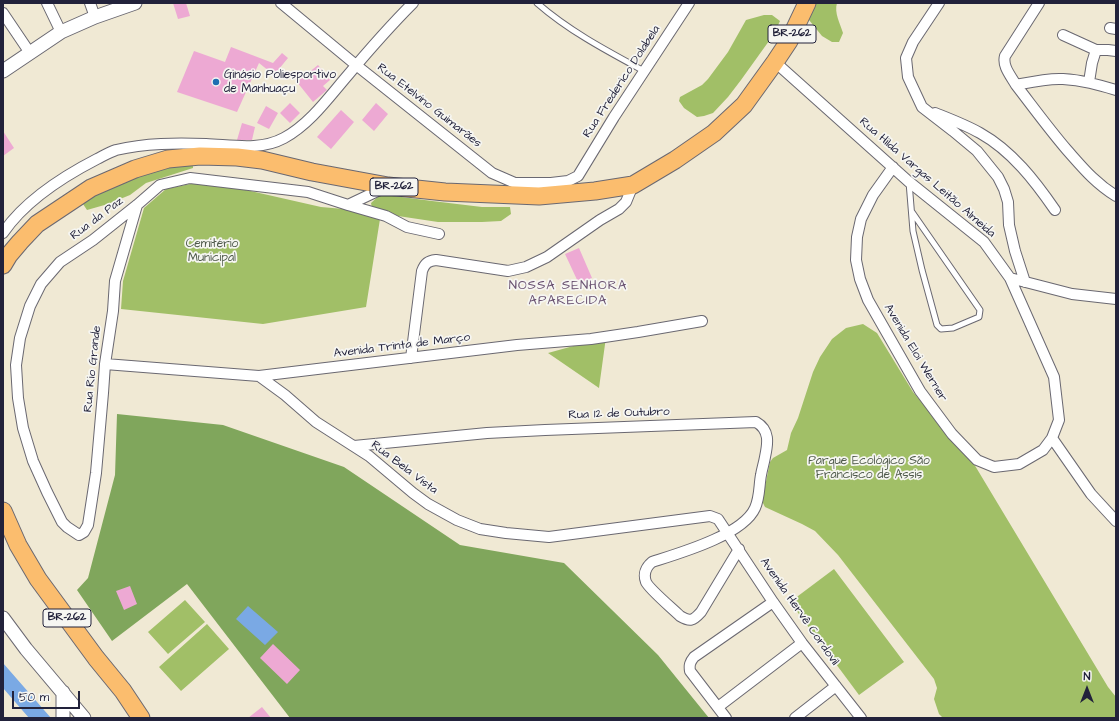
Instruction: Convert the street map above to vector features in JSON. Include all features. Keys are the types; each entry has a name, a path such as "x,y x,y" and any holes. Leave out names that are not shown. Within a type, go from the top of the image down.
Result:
{"highway":[{"name":"BR-262","path":"3,265 16,246 37,224 91,188 135,169 204,150 237,157 262,160 310,182 388,186 445,192 539,196 595,191 633,185 675,160 714,133 744,105 788,41 807,3"},
{"name":"BR-262","path":"3,511 18,545 38,579 96,658 123,691 141,718"}],"street":[{"path":"47,3 61,32"},
{"path":"90,3 95,17"},
{"path":"3,71 61,32 95,17 135,3"},
{"name":"Rua Etelvino Guimarães","path":"281,3 356,65 492,172 514,183 551,183 568,181 578,176"},
{"path":"3,233 31,203 58,182 114,150 143,145 169,144 204,150 262,146 283,139 296,130 319,108 413,3"},
{"name":"Rua Frederico Dolabela","path":"578,176 688,3"},
{"path":"939,3 913,42 906,58 908,77 922,107 977,151 998,177 1008,202 1009,225 1013,244 1025,282"},
{"path":"1039,3 1005,56 1005,66 1016,85 1036,112 1086,171 1098,184 1116,196"},
{"path":"3,13 30,53"},
{"path":"1063,35 1096,50 1116,51"},
{"path":"1089,82 1096,50"},
{"name":"Rua Hilda Vargas Leitão Almeida","path":"775,62 908,181 984,242 1010,278"},
{"path":"1016,85 1044,80 1063,79 1089,82 1116,90"},
{"path":"922,107 981,133 999,146 1024,168 1055,210"},
{"name":"Avenida Eloi Werner","path":"893,167 873,195 861,219 857,237 856,260 860,279 868,300 920,391 952,434 977,460 994,467 1019,464 1043,450 1052,438 1059,420 1054,377 1010,278"},
{"name":"Rua da Paz","path":"79,535 62,522 33,461 22,428 18,398 16,365 20,338 30,306 41,284 60,262 93,240 160,185 190,178 310,182 348,205 386,216 407,227 438,234"},
{"path":"411,358 422,271 425,264 429,261 436,260 508,271 526,267 547,257 600,220 619,209 626,202 633,185"},
{"path":"348,205 388,186"},
{"name":"Rua Rio Grande","path":"79,535 84,532 88,525 96,473 105,364 113,311 115,281 137,205"},
{"path":"1010,278 1072,294 1116,299"},
{"name":"Avenida Trinta de Março","path":"105,364 259,376 516,345 591,339 702,321"},
{"name":"Rua Bela Vista","path":"259,376 285,395 316,422 369,456 412,493 428,504 457,520 480,529 549,537 710,516 718,519"},
{"name":"Rua 12 de Outubro","path":"354,446 487,433 756,422 766,431 767,448 761,473 759,494 756,506 752,513 746,520 729,533 698,547 652,562 647,567 645,573 646,583 680,616 692,620 701,612 739,549"},
{"path":"1052,438 1091,494 1116,521"},
{"name":"Avenida Hervê Cordovil","path":"718,519 729,533 773,602 802,643 861,718"},
{"path":"726,718 690,671 690,661 773,602"},
{"path":"3,618 26,649 84,718"},
{"path":"718,707 802,643"},
{"path":"795,718 836,686"},
{"path":"63,692 63,718"}],"lane":[{"path":"537,3 585,38 644,72"},
{"path":"908,181 914,231 922,270 937,325 941,329 952,328 979,317 980,310 912,212"}],"green space":[{"path":"813,3 837,3 837,14 843,33 839,42 832,42 822,36 809,20 808,14"},
{"path":"764,15 772,15 780,21 774,34 728,97 713,113 704,116 697,117 684,108 679,101 680,97 702,85 708,79 728,52 746,20"},
{"path":"193,163 193,168 146,183 130,195 108,204 87,210 83,204 84,199 134,174"},
{"name":"Cemitério Municipal","path":"195,183 224,185 321,207 344,209 380,219 366,307 263,324 121,309 123,281 144,208 166,189"},
{"path":"383,192 394,196 482,207 510,207 511,214 501,221 482,222 438,222 398,216 372,208 371,203"},
{"name":"Parque Ecológico São Francisco de Assis","path":"863,324 877,333 913,392 974,464 1108,687 1116,697 1116,718 943,718 939,714 934,699 937,688 934,679 838,555 815,531 765,507 762,501 770,462 773,458 787,450 791,433 820,357 832,339 846,328"},
{"path":"606,337 599,388 548,353"},
{"path":"117,414 223,425 344,467 460,545 564,563 658,655 709,718 290,718 187,584 112,641 77,590 88,578 115,475"},
{"path":"834,569 904,662 859,695 790,602"},
{"path":"185,600 205,622 168,654 148,632"},
{"path":"207,624 229,649 181,691 159,667"}],"water":[{"path":"248,606 278,632 265,645 236,619"},
{"path":"3,663 51,718 29,718 3,688"}],"building":[{"path":"173,3 186,3 190,16 178,19"},
{"name":"Ginásio Poliesportivo de Manhuaçu","path":"231,47 273,63 282,53 288,58 274,75 259,63 237,112 177,92 194,51 225,62"},
{"path":"318,65 330,80 323,86 327,90 313,102 297,82"},
{"path":"290,103 300,113 290,123 280,113"},
{"path":"376,103 388,114 374,131 362,120"},
{"path":"266,106 278,113 269,129 257,123"},
{"path":"341,110 354,122 331,149 317,137"},
{"path":"242,123 255,127 252,140 237,140"},
{"path":"3,131 14,148 3,156"},
{"path":"579,248 592,278 579,284 565,254"},
{"path":"130,586 137,604 124,610 116,591"},
{"path":"273,644 300,670 287,684 260,658"},
{"path":"262,707 271,718 248,718"}],"place":[{"name":"Ginásio Poliesportivo de Manhuaçu","path":"216,82"}],"district":[{"name":"NOSSA SENHORA APARECIDA","path":"568,294"}]}
